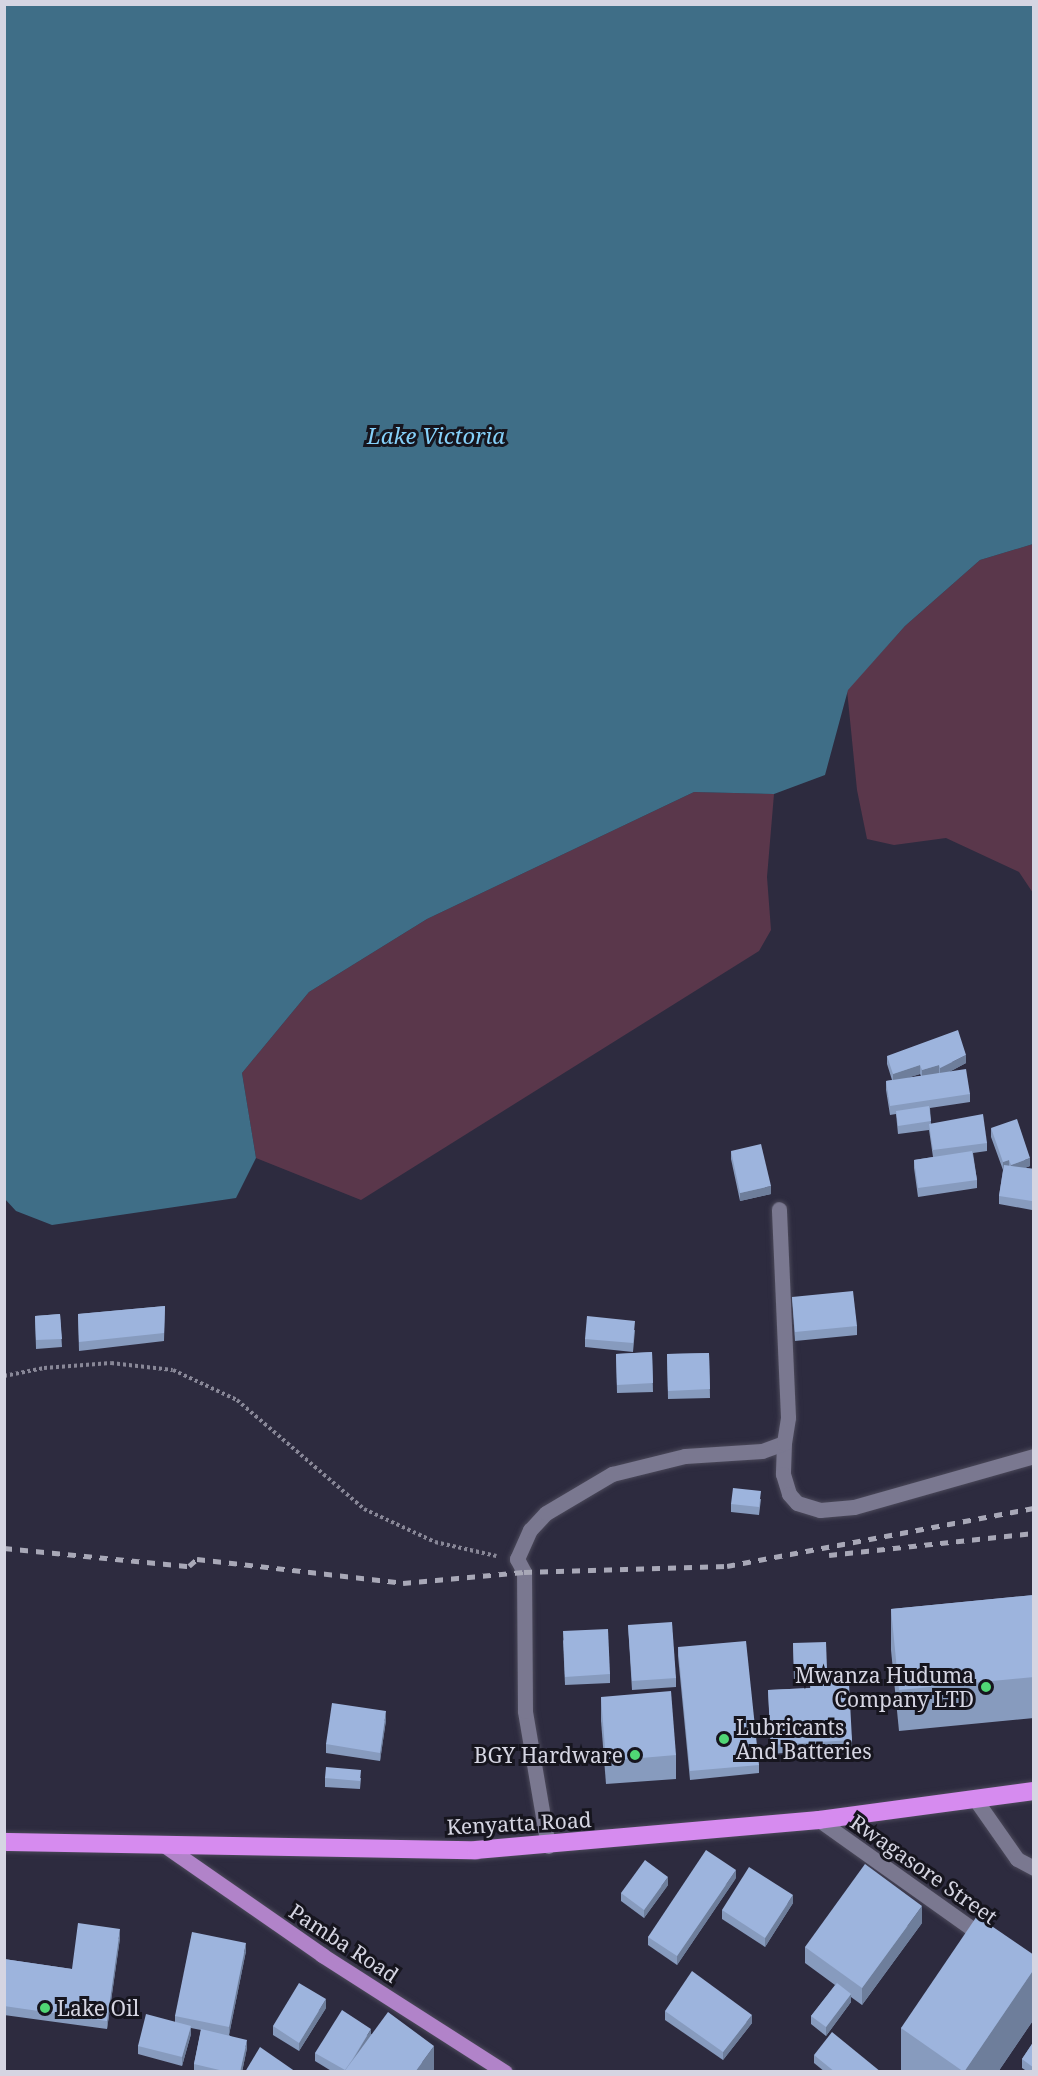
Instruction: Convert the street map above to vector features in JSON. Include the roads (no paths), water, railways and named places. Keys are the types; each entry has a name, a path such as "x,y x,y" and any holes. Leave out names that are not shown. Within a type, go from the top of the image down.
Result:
{"highway":[{"name":"Kenyatta Road","path":"4,1842 476,1850 548,1846 819,1820 1034,1791"}],"main road":[{"name":"Pamba Road","path":"164,1845 322,1955 505,2072"}],"street":[{"path":"778,1209 788,1417 783,1474 789,1494 797,1503 820,1510 854,1507 1034,1456"},
{"path":"548,1846 525,1711 524,1572 518,1558 531,1530 546,1513 612,1474 685,1456 762,1451 784,1443"},
{"path":"975,1799 1017,1859 1034,1868"},
{"name":"Rwagasore Street","path":"819,1820 994,1945"}],"water":[{"name":"Lake Victoria","path":"4,5 1034,5 1033,544 980,560 905,626 848,690 825,775 774,794 694,792 427,919 309,992 242,1073 256,1158 236,1198 52,1225 16,1211 4,1198"}],"railway":[{"path":"4,1548 189,1566 197,1559 403,1583 524,1572 727,1566 1034,1508"},
{"path":"829,1555 1034,1533"}],"place":[{"name":"Mwanza Huduma Company LTD","path":"986,1687"},
{"name":"Lubricants And Batteries","path":"724,1739"},
{"name":"BGY Hardware","path":"635,1755"},
{"name":"Lake Oil","path":"45,2008"}]}
